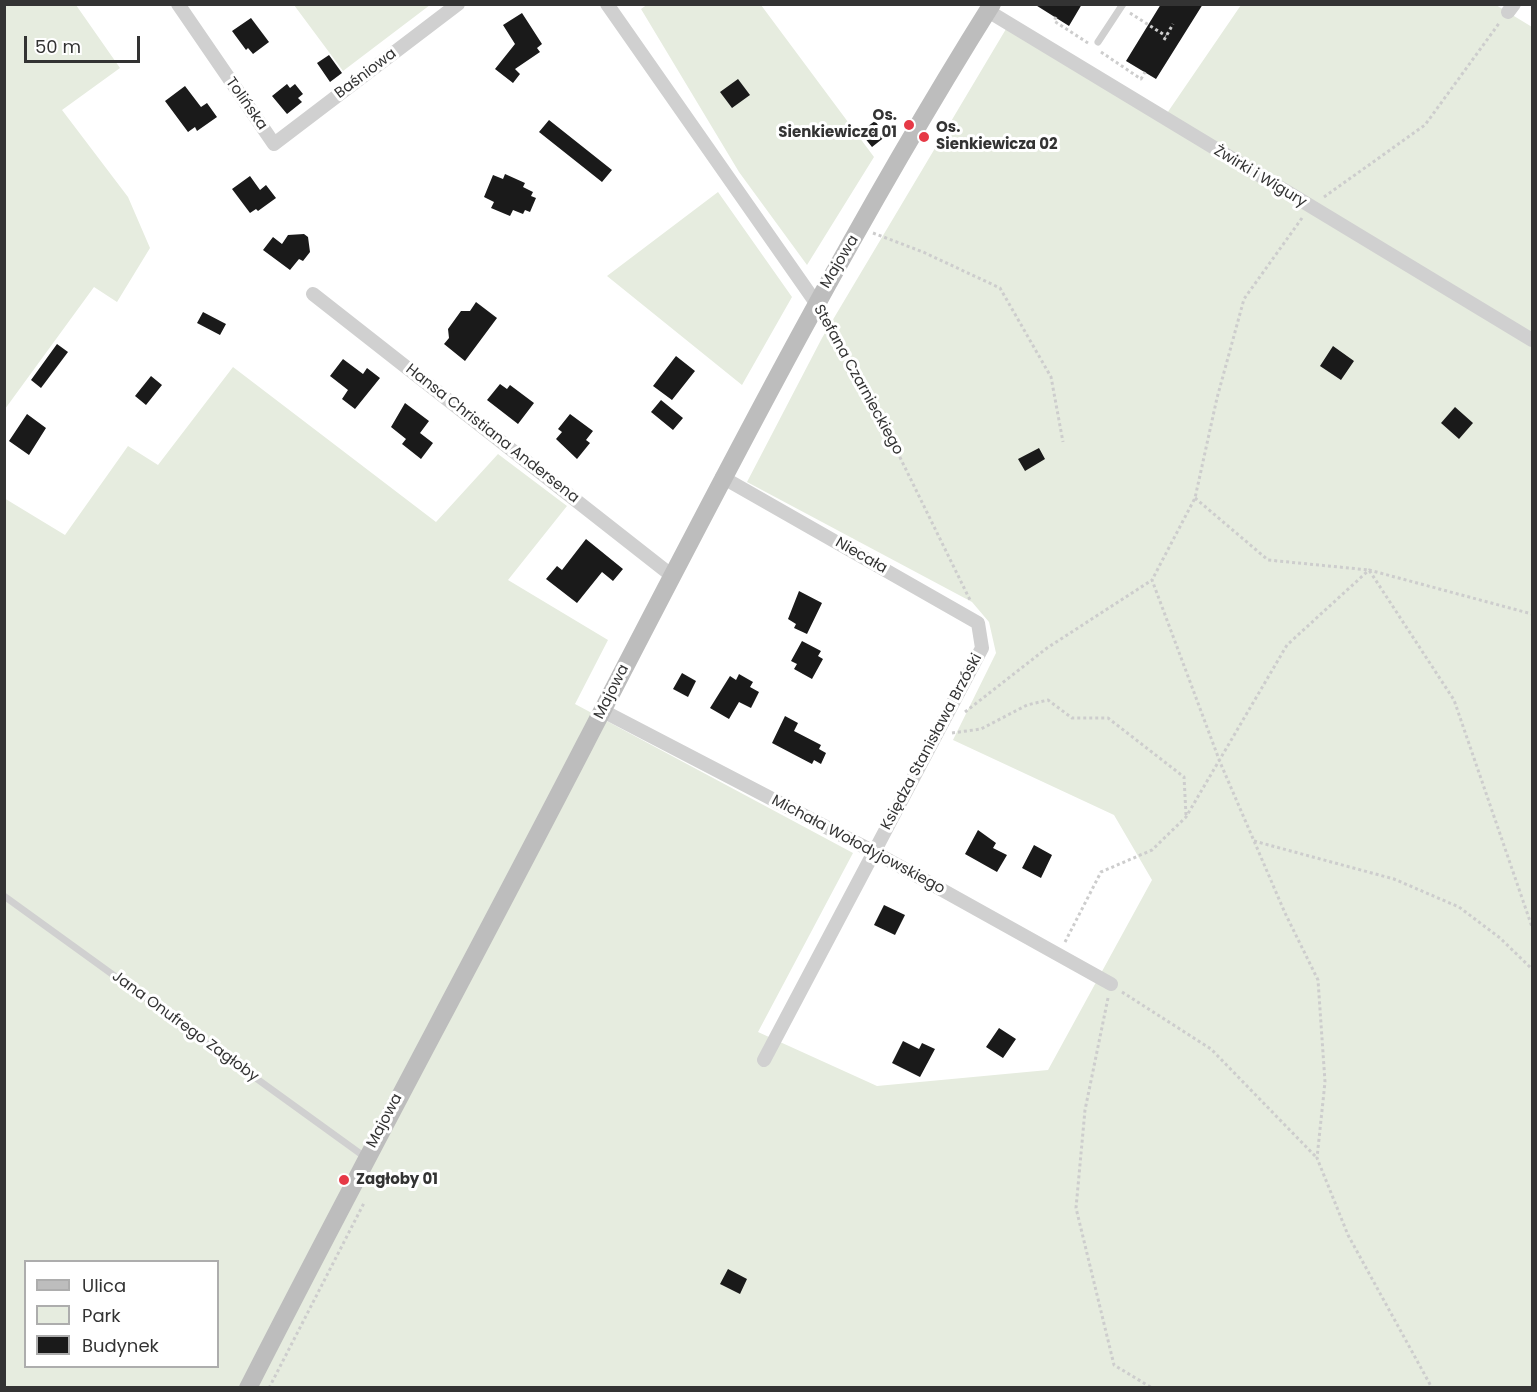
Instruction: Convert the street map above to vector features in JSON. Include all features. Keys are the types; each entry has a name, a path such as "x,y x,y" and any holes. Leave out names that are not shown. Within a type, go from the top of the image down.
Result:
{"street":[{"name":"Tolińska","path":"178,4 274,144"},
{"name":"Baśniowa","path":"274,144 458,4"},
{"name":"Stefana Czarnieckiego","path":"607,4 816,303"},
{"name":"Majowa","path":"248,1388 365,1157 493,922 722,477 816,303 990,8"},
{"name":"Żwirki i Wigury","path":"990,8 1310,207 1533,340"},
{"name":"Hansa Christiana Andersena","path":"313,294 671,575"},
{"name":"Niecała","path":"722,477 978,623"},
{"name":"Księdza Stanisława Brzóski","path":"764,1060 982,648 978,623"},
{"name":"Michała Wołodyjowskiego","path":"603,711 874,852 1111,984"}],"lane":[{"path":"1098,42 1122,6"},
{"name":"Jana Onufrego Zagłoby","path":"4,896 365,1157"}],"path":[{"path":"1122,6 1165,38 1173,24"},
{"path":"963,714 1047,648 1152,580 1195,498 1217,398 1244,299 1310,207 1425,125 1511,8"},
{"path":"1056,17 1054,21 1141,79 1145,72"},
{"path":"860,228 923,252 1000,288 1051,377 1063,442"},
{"name":"Stefana Czarnieckiego","path":"816,303 890,437 972,602 978,623"},
{"path":"1195,498 1268,560 1369,570 1533,614"},
{"path":"1058,955 1101,872 1152,850 1186,817 1287,645 1369,570"},
{"path":"1369,570 1454,700 1533,927"},
{"path":"1152,580 1220,762 1318,980 1324,1082 1317,1158"},
{"path":"935,736 981,729 1027,705 1048,700 1072,718 1108,718 1184,777 1186,817"},
{"path":"1254,841 1394,879 1459,907 1500,938 1533,969"},
{"path":"1152,1388 1114,1365 1076,1208 1085,1110 1111,984 1211,1049 1317,1158 1348,1235 1432,1388"}],"green space":[{"path":"5,4 76,5 120,68 62,110 128,197 150,248 117,302 94,287 5,409"},
{"path":"648,4 761,5 874,157 807,265 739,172 641,9"},
{"path":"294,5 430,5 343,71"},
{"path":"1241,5 1496,5 1532,27 1532,1387 5,1387 4,498 65,535 128,446 158,465 233,367 436,522 498,454 567,506 508,580 608,640 575,704 853,853 758,1032 877,1086 1048,1070 1152,880 1114,815 953,740 996,653 989,622 972,602 747,482 822,338 1006,29 1161,122"},
{"path":"718,192 792,297 742,385 607,276"}],"building":[{"path":"1034,4 1082,4 1069,26"},
{"path":"1161,4 1203,4 1156,79 1126,61"},
{"path":"522,13 542,44 537,48 540,52 515,69 520,74 513,83 495,69 515,44 503,25"},
{"path":"251,18 269,42 253,54 248,48 246,50 232,31"},
{"path":"329,55 342,73 330,82 317,63"},
{"path":"738,79 750,95 732,108 720,92"},
{"path":"287,84 290,88 295,84 303,94 298,98 302,102 287,114 272,96"},
{"path":"185,86 201,107 207,103 217,117 197,131 195,127 188,132 165,101"},
{"path":"549,120 612,170 602,182 539,132"},
{"path":"875,121 886,136 872,147 860,132"},
{"path":"505,174 525,183 523,187 533,192 531,196 536,198 530,212 525,210 523,214 513,210 510,216 491,208 494,202 484,197 493,175 503,179"},
{"path":"250,176 260,190 266,185 276,198 258,211 256,209 250,213 232,189"},
{"path":"304,234 308,237 310,252 303,261 299,259 290,270 263,250 273,237 282,244 288,235"},
{"path":"476,302 497,318 465,361 444,344 449,338 448,329 461,311 470,311"},
{"path":"203,312 226,324 220,335 197,323"},
{"path":"57,344 68,352 41,388 31,380"},
{"path":"1333,346 1354,361 1341,380 1320,366"},
{"path":"676,356 695,371 672,400 653,386"},
{"path":"343,359 363,374 367,368 380,378 355,409 342,399 348,390 330,376"},
{"path":"151,376 162,385 146,405 135,396"},
{"path":"500,384 507,389 510,385 534,403 518,424 487,400"},
{"path":"661,400 683,418 673,430 651,412"},
{"path":"405,403 429,421 420,433 433,443 421,459 402,444 406,439 391,427"},
{"path":"1455,407 1473,423 1459,439 1441,423"},
{"path":"27,414 46,428 29,455 9,441"},
{"path":"570,414 593,431 586,440 590,443 577,459 556,439 562,432 558,429"},
{"path":"1039,448 1045,459 1025,471 1018,459"},
{"path":"586,539 623,569 613,581 602,572 577,603 546,579 557,566 562,570"},
{"path":"799,591 822,603 807,634 794,628 796,624 788,619"},
{"path":"802,641 821,651 818,656 823,659 812,679 794,669 797,664 791,661"},
{"path":"682,673 696,681 688,697 673,689"},
{"path":"739,674 753,682 750,687 759,692 751,708 739,702 729,719 710,708 730,676 736,680"},
{"path":"785,716 798,723 794,731 821,745 819,749 826,753 821,764 814,760 812,764 772,743"},
{"path":"978,830 996,843 993,848 1007,855 997,872 965,854"},
{"path":"1034,845 1052,855 1041,878 1022,868"},
{"path":"884,905 905,915 895,935 874,925"},
{"path":"999,1028 1016,1039 1003,1058 986,1047"},
{"path":"903,1041 919,1049 922,1043 935,1049 920,1077 892,1063"},
{"path":"728,1269 747,1279 740,1294 720,1284"}],"place":[{"name":"Os. Sienkiewicza 01","path":"909,125"},
{"name":"Os. Sienkiewicza 02","path":"924,137"},
{"name":"Zagłoby 01","path":"344,1180"}]}
